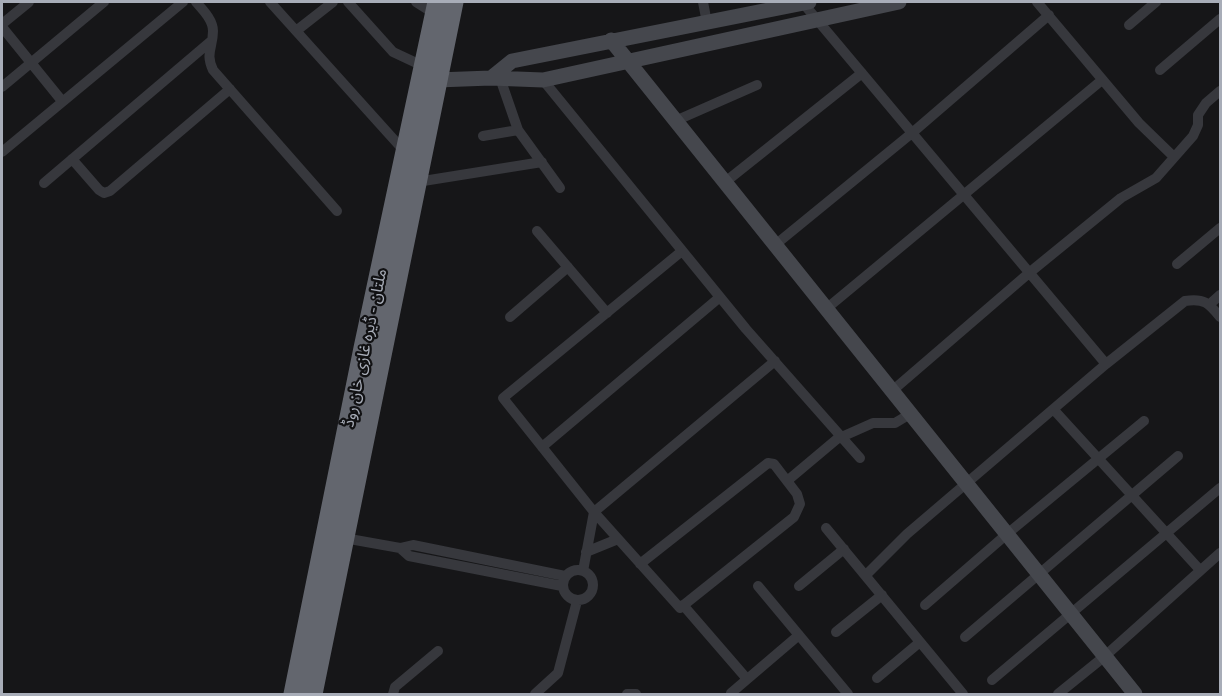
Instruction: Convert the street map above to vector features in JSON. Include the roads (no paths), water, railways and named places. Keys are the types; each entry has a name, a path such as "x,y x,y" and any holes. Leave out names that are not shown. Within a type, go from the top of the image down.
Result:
{"highway":[{"name":"ملتان - ڈیرہ غازی خان روڈ","path":"312,694 344,538 352,454 406,153 453,2"},
{"name":"ملتان - ڈیرہ غازی خان روڈ","path":"294,694 417,182 437,8"}],"street":[{"path":"29,2 2,26 63,101"},
{"path":"2,87 104,2"},
{"path":"2,152 183,2"},
{"path":"196,2 208,17 213,30 208,59 213,70 337,211"},
{"path":"270,2 406,153"},
{"path":"297,31 333,2"},
{"path":"348,2 393,52 431,73 543,80 899,2"},
{"path":"416,2 437,8"},
{"path":"703,2 707,23"},
{"path":"496,78 512,61 806,2 817,20 1106,364"},
{"path":"1037,2 1139,123 1174,158"},
{"path":"1129,25 1156,2"},
{"path":"775,245 912,133 1049,15"},
{"path":"1160,70 1221,19"},
{"path":"610,40 1135,694"},
{"path":"44,183 210,42"},
{"path":"724,183 862,73"},
{"path":"496,78 518,130 560,188"},
{"path":"543,80 720,297 860,458"},
{"path":"826,309 1102,80"},
{"path":"675,121 757,85"},
{"path":"72,159 99,190 104,193 110,191 230,89"},
{"path":"892,391 1029,273 1121,198 1156,178 1193,136 1198,125 1198,115 1206,103 1221,91"},
{"path":"483,136 518,130"},
{"path":"417,182 542,162"},
{"path":"1177,264 1221,228"},
{"path":"537,231 607,313"},
{"path":"640,564 761,466 768,463 774,464 797,494 800,504 794,516 680,608 640,564 594,512 503,398 682,251"},
{"path":"510,317 568,267"},
{"path":"1210,304 1221,295"},
{"path":"542,447 720,297"},
{"path":"866,575 907,534 1106,364 1185,302 1197,299 1210,304 1221,317"},
{"path":"583,571 594,512 775,361"},
{"path":"1054,410 1200,570"},
{"path":"787,481 837,439 873,423 895,423 910,414"},
{"path":"925,605 1006,534 1144,421"},
{"path":"965,637 1178,456"},
{"path":"992,680 1221,488"},
{"path":"826,528 920,642 957,692"},
{"path":"344,538 400,548 409,556 564,581"},
{"path":"586,552 618,539"},
{"path":"799,586 844,549"},
{"path":"1058,694 1221,553"},
{"path":"576,570 583,571 592,579 593,585 588,596 577,601 567,597 564,581 576,570"},
{"path":"758,586 848,694"},
{"path":"836,632 882,595"},
{"path":"535,694 558,673 577,601"},
{"path":"683,606 747,680"},
{"path":"731,693 799,635"},
{"path":"877,678 920,642"},
{"path":"393,694 395,687 438,651"},
{"path":"627,694 636,694"}]}
